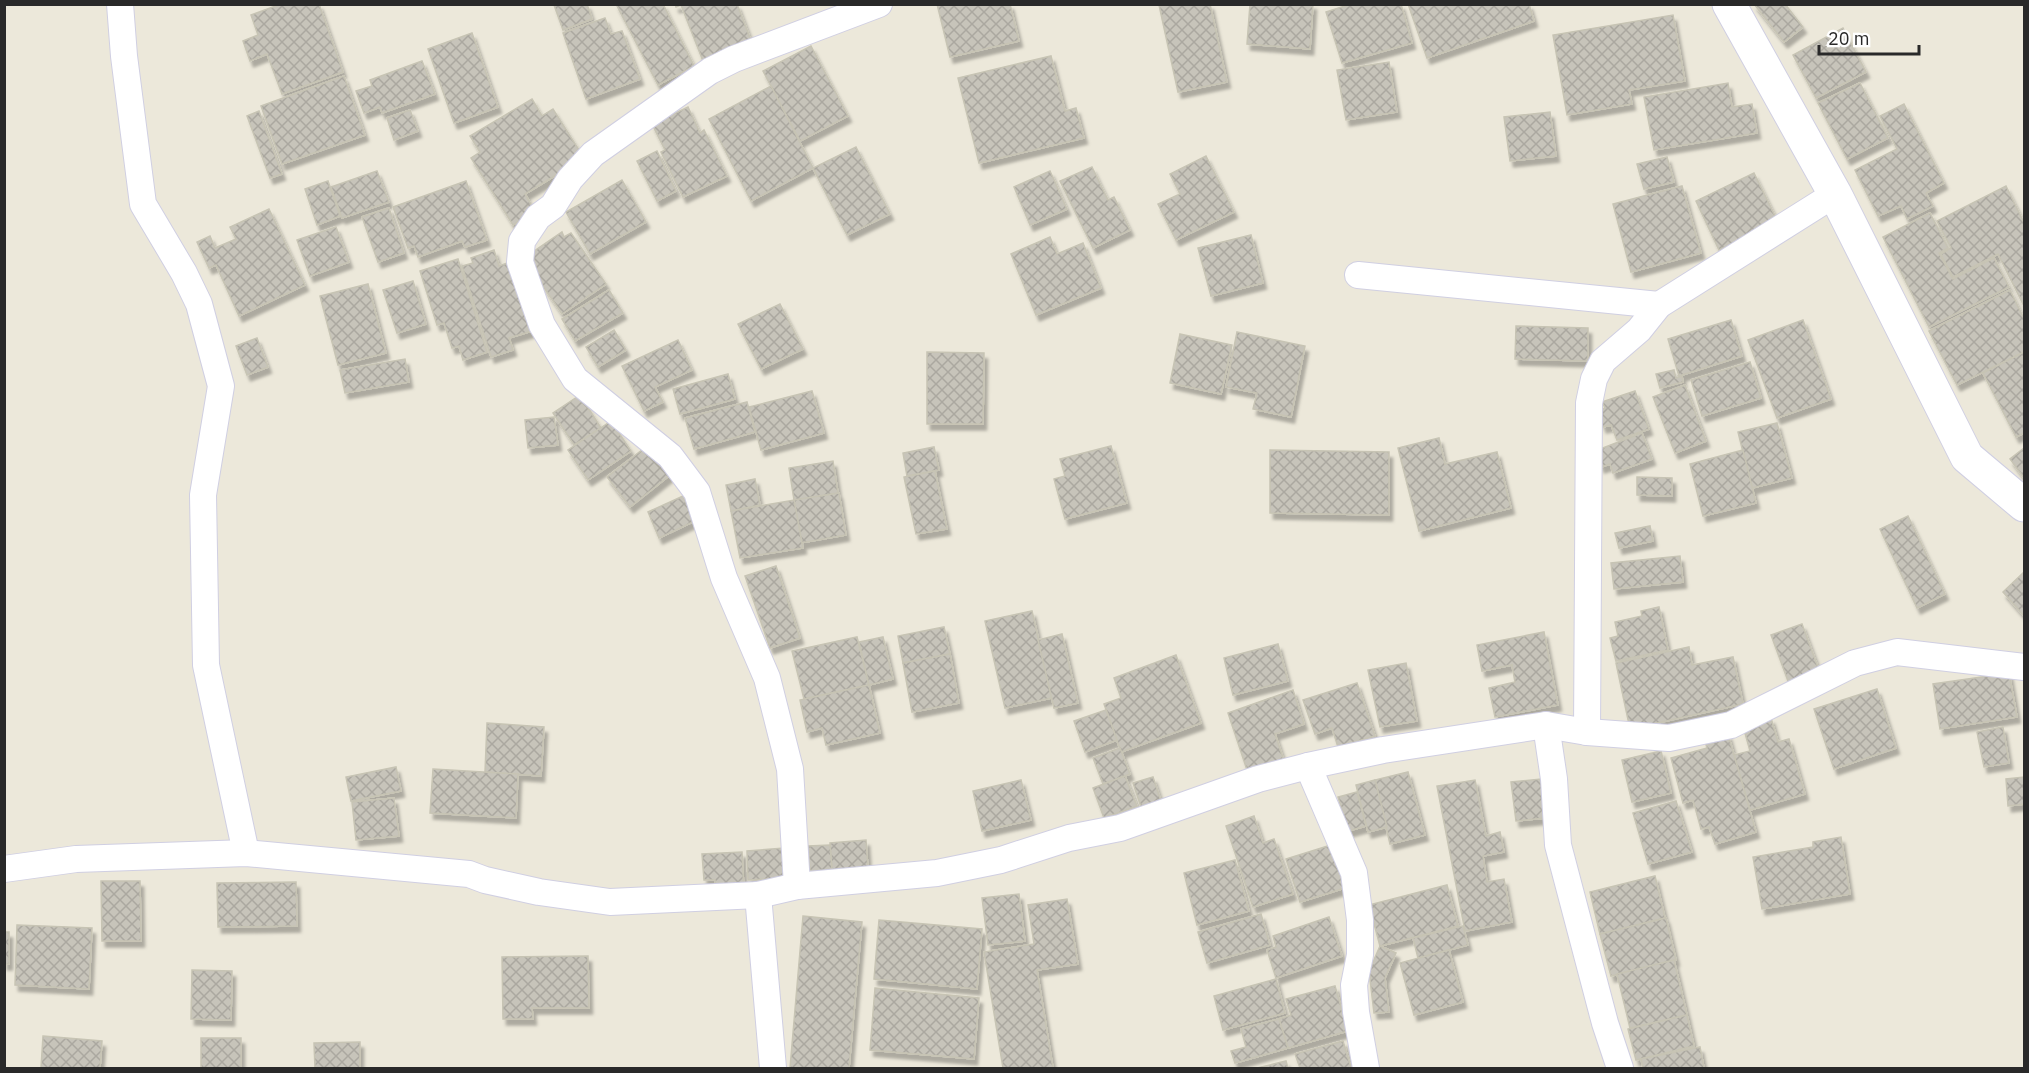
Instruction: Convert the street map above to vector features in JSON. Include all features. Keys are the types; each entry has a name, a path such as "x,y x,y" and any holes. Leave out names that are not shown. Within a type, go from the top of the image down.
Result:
{"main road":[{"path":"1729,4 1835,194 1967,457 2025,505"}],"street":[{"path":"120,4 124,56 143,204 184,273 199,304 221,386 203,495 206,664 246,853"},
{"path":"797,886 790,769 767,678 724,578 697,492 670,456 575,379 542,325 520,262 522,241 538,217 553,206 570,179 593,154 710,72 734,59 879,4"},
{"path":"1587,732 1589,403 1594,380 1603,361 1639,330 1659,305 1835,194"},
{"path":"1359,275 1659,305"},
{"path":"4,869 76,859 246,853 469,874 539,892 610,902 758,896 797,886 937,873 1001,860 1069,838 1120,828 1258,779 1383,750 1546,725 1587,732 1669,738 1731,724 1854,663 1897,652 2025,667"},
{"path":"1546,725 1554,779 1558,845 1605,1023 1620,1068"},
{"path":"1308,766 1354,873 1360,920 1360,956 1354,985 1355,1003 1366,1068"},
{"path":"758,896 773,1068"}],"building":[{"path":"281,4 319,4 343,72 282,94 267,54 250,61 243,41 258,35 251,15"},
{"path":"587,4 592,19 563,30 554,5"},
{"path":"616,4 663,4 694,66 658,85"},
{"path":"675,4 737,4 752,43 703,61 681,5 676,7"},
{"path":"937,4 1010,4 1019,41 950,57"},
{"path":"1210,4 1227,82 1178,92 1159,5"},
{"path":"1250,4 1313,4 1310,49 1247,44"},
{"path":"1351,4 1401,4 1412,43 1342,63 1326,12"},
{"path":"1408,4 1529,4 1534,21 1427,58"},
{"path":"1754,4 1785,4 1803,27 1784,42"},
{"path":"1673,15 1685,81 1629,90 1632,104 1567,115 1553,35"},
{"path":"605,18 611,34 622,31 640,79 586,99 563,33"},
{"path":"1843,28 1866,72 1816,98 1793,55"},
{"path":"472,33 498,107 454,123 428,49"},
{"path":"811,46 848,116 800,141 763,71"},
{"path":"1051,56 1065,111 1076,108 1084,138 979,163 958,78"},
{"path":"422,61 435,94 382,113 380,107 364,113 356,91 372,86 370,80"},
{"path":"1389,62 1397,112 1346,120 1337,70"},
{"path":"344,76 365,135 282,164 261,106"},
{"path":"1728,83 1732,107 1752,104 1757,133 1654,150 1644,97"},
{"path":"1860,83 1888,138 1847,159 1818,103"},
{"path":"771,86 813,168 751,201 709,119"},
{"path":"532,99 542,116 553,109 584,158 525,194 535,211 513,225 471,158 480,152 470,136"},
{"path":"1904,104 1944,183 1926,193 1933,206 1907,219 1901,206 1878,216 1855,170 1897,149 1880,116"},
{"path":"688,107 700,133 704,130 727,176 683,197 661,152 665,150 652,124"},
{"path":"410,110 418,131 394,140 387,118"},
{"path":"259,111 282,174 270,178 247,116"},
{"path":"1550,112 1556,156 1510,161 1504,117"},
{"path":"856,147 890,214 847,235 813,168"},
{"path":"657,151 676,191 657,201 637,161"},
{"path":"1206,156 1234,212 1176,240 1158,204 1180,194 1170,174"},
{"path":"1667,157 1674,182 1644,189 1637,164"},
{"path":"1092,167 1108,200 1114,197 1130,230 1093,248 1060,181"},
{"path":"377,171 389,202 342,218 331,187"},
{"path":"1050,171 1067,209 1030,225 1014,187"},
{"path":"1754,173 1778,222 1719,250 1696,201"},
{"path":"622,180 646,222 590,254 566,212"},
{"path":"328,181 340,216 317,225 305,189"},
{"path":"466,181 487,240 465,247 462,241 418,257 414,246 408,248 393,207"},
{"path":"1682,186 1701,253 1631,272 1613,204"},
{"path":"2006,186 2024,223 2024,306 1998,254 1953,277 1941,254 1951,248 1937,221"},
{"path":"389,208 404,253 378,262 362,217"},
{"path":"269,209 305,285 239,316 216,265 209,268 197,242 210,236 215,248 236,239 230,227"},
{"path":"1930,213 1948,248 1939,253 1953,279 1994,258 2009,287 1929,327 1883,237"},
{"path":"336,227 349,262 310,276 297,240"},
{"path":"562,232 564,237 571,233 606,284 562,314 524,258"},
{"path":"1251,235 1263,283 1211,296 1198,248"},
{"path":"1050,237 1057,254 1083,243 1101,288 1036,315 1011,254"},
{"path":"494,250 499,266 510,262 532,331 509,338 513,350 491,357 462,266 473,263 471,258"},
{"path":"458,259 487,352 463,360 459,346 452,348 444,323 437,325 420,271"},
{"path":"413,281 426,324 397,333 383,290"},
{"path":"368,284 386,353 338,365 320,296"},
{"path":"609,290 623,313 575,341 562,319"},
{"path":"2010,290 2024,319 2024,352 1957,385 1929,331"},
{"path":"780,304 803,349 761,369 738,324"},
{"path":"1731,320 1742,356 1679,376 1668,339"},
{"path":"1803,320 1831,399 1777,418 1748,340"},
{"path":"1516,326 1588,328 1588,361 1515,359"},
{"path":"614,330 626,350 598,367 586,347"},
{"path":"1237,332 1305,346 1291,417 1253,409 1257,393 1226,387"},
{"path":"1180,334 1232,345 1221,394 1170,383"},
{"path":"257,338 268,367 247,375 236,346"},
{"path":"678,340 692,370 655,387 663,402 644,411 622,366"},
{"path":"927,352 984,353 983,424 927,424"},
{"path":"2024,352 2024,433 2016,437 1983,373"},
{"path":"405,359 409,382 345,393 340,370"},
{"path":"1750,362 1761,398 1702,416 1691,380"},
{"path":"1674,370 1676,378 1682,376 1683,382 1660,388 1656,374"},
{"path":"728,374 735,399 680,414 673,389"},
{"path":"1685,385 1706,441 1675,453 1653,397"},
{"path":"812,391 824,433 761,450 749,407"},
{"path":"1635,391 1649,429 1617,440 1611,425 1603,427 1597,411 1605,408 1602,402"},
{"path":"580,395 601,428 574,445 553,413"},
{"path":"747,402 755,432 694,449 685,418"},
{"path":"554,417 558,445 528,448 525,420"},
{"path":"611,421 631,451 588,480 568,450"},
{"path":"1777,423 1792,478 1752,488 1738,432"},
{"path":"1642,433 1652,459 1613,473 1610,464 1601,467 1595,451"},
{"path":"1439,438 1445,464 1497,452 1511,508 1419,531 1398,448"},
{"path":"651,443 674,472 630,507 607,477"},
{"path":"1111,446 1127,503 1065,519 1054,479 1065,476 1060,459"},
{"path":"934,447 939,470 907,476 903,453"},
{"path":"2024,448 2024,478 2010,459"},
{"path":"1270,450 1389,452 1389,515 1270,513"},
{"path":"1743,450 1756,503 1703,516 1690,464"},
{"path":"833,461 838,493 794,500 789,468"},
{"path":"935,471 947,529 916,534 904,477"},
{"path":"1637,477 1672,478 1672,496 1637,495"},
{"path":"755,479 760,505 731,511 726,485"},
{"path":"839,493 846,535 801,543 794,500"},
{"path":"683,496 695,521 659,538 648,512"},
{"path":"794,500 803,548 740,558 731,511"},
{"path":"1908,516 1945,594 1917,608 1880,529"},
{"path":"1650,526 1653,541 1619,548 1615,533"},
{"path":"1680,556 1683,582 1614,589 1611,563"},
{"path":"776,566 800,638 770,648 745,576"},
{"path":"2024,572 2024,616 2003,592"},
{"path":"1659,607 1668,650 1616,661 1610,638 1618,636 1615,622 1642,616 1641,611"},
{"path":"1032,611 1052,698 1005,708 985,621"},
{"path":"1802,624 1819,670 1788,681 1771,635"},
{"path":"944,627 950,654 903,663 898,636"},
{"path":"1544,632 1558,705 1495,717 1489,688 1515,682 1512,665 1482,671 1477,645"},
{"path":"1062,634 1078,703 1054,708 1038,640"},
{"path":"857,637 869,685 804,699 792,651"},
{"path":"883,637 893,679 869,685 859,642"},
{"path":"1278,644 1288,681 1233,695 1224,658"},
{"path":"1689,647 1692,665 1733,657 1743,704 1630,729 1616,663"},
{"path":"950,654 959,703 912,712 903,663"},
{"path":"1176,655 1201,723 1121,752 1104,704 1121,698 1114,678"},
{"path":"1406,663 1417,721 1380,727 1368,670"},
{"path":"2009,673 2017,717 1940,729 1933,684"},
{"path":"1357,683 1375,736 1338,747 1332,728 1315,734 1303,700"},
{"path":"869,685 880,733 826,745 822,728 807,732 800,700"},
{"path":"1877,689 1896,748 1834,769 1814,709"},
{"path":"1293,690 1304,724 1275,734 1284,761 1248,773 1228,713"},
{"path":"1106,710 1117,740 1085,752 1074,721"},
{"path":"1771,718 1778,742 1789,739 1805,794 1750,810 1734,755 1750,751 1743,726"},
{"path":"487,723 544,727 541,776 485,772"},
{"path":"2003,727 2009,763 1984,767 1977,732"},
{"path":"1728,734 1756,832 1715,844 1709,827 1701,829 1693,800 1683,803 1671,758 1707,748 1705,741"},
{"path":"1120,748 1130,774 1103,784 1093,758"},
{"path":"1661,751 1671,793 1632,802 1622,760"},
{"path":"396,767 401,791 351,801 346,777"},
{"path":"433,769 518,774 516,818 430,813"},
{"path":"1408,772 1425,835 1390,844 1375,780"},
{"path":"1125,776 1137,806 1104,818 1093,788"},
{"path":"1153,777 1163,807 1143,813 1133,783"},
{"path":"2024,777 2024,804 2008,806 2006,779"},
{"path":"1541,779 1545,818 1516,821 1511,782"},
{"path":"1021,780 1031,820 982,831 973,791"},
{"path":"1375,780 1387,827 1368,832 1356,785"},
{"path":"1475,780 1486,836 1500,832 1504,852 1483,856 1487,882 1504,879 1512,922 1465,931 1437,786"},
{"path":"1357,792 1366,826 1348,831 1338,797"},
{"path":"394,798 399,836 356,840 352,802"},
{"path":"1676,801 1692,852 1648,864 1633,813"},
{"path":"1254,816 1263,843 1274,839 1293,894 1253,907 1226,826"},
{"path":"1841,837 1850,894 1762,909 1753,857 1813,847 1813,842"},
{"path":"866,840 868,869 832,871 830,843"},
{"path":"830,845 832,870 810,871 808,846"},
{"path":"1331,845 1345,888 1300,902 1286,859"},
{"path":"784,848 786,878 748,880 747,851"},
{"path":"742,852 744,891 716,893 715,880 704,880 702,854"},
{"path":"1235,860 1249,911 1197,925 1184,873"},
{"path":"1655,876 1665,918 1600,934 1590,892"},
{"path":"101,881 140,881 141,941 102,941"},
{"path":"296,882 297,926 218,927 217,883"},
{"path":"1447,885 1458,926 1380,946 1369,905"},
{"path":"1019,894 1025,941 988,945 982,898"},
{"path":"1067,899 1078,964 1037,970 1053,1068 1003,1068 984,952 1034,944 1028,905"},
{"path":"1261,914 1270,945 1207,963 1198,932"},
{"path":"803,916 862,922 849,1068 790,1068"},
{"path":"1329,917 1342,956 1276,978 1267,950 1276,947 1273,936"},
{"path":"1666,918 1676,960 1611,976 1600,934"},
{"path":"879,920 982,929 977,989 874,979"},
{"path":"17,925 92,928 89,989 15,985"},
{"path":"1463,926 1468,945 1418,958 1413,938"},
{"path":"4,932 9,932 9,964 4,964"},
{"path":"1380,946 1396,953 1385,978 1389,1012 1374,1013 1369,971"},
{"path":"1449,950 1463,1002 1414,1015 1400,963"},
{"path":"588,956 589,1008 532,1008 533,1019 503,1019 502,957"},
{"path":"1674,960 1687,1015 1630,1028 1617,974"},
{"path":"192,970 232,971 231,1020 191,1019"},
{"path":"1276,979 1285,1013 1223,1030 1214,996"},
{"path":"1335,986 1348,1031 1288,1048 1279,1019 1291,1015 1286,999"},
{"path":"875,988 979,998 974,1059 870,1050"},
{"path":"1687,1015 1694,1046 1636,1060 1628,1029"},
{"path":"1279,1019 1288,1048 1235,1063 1231,1051 1246,1047 1241,1029"},
{"path":"43,1036 102,1041 100,1068 41,1068"},
{"path":"201,1038 241,1038 241,1068 201,1068"},
{"path":"1343,1041 1351,1068 1300,1068 1295,1054"},
{"path":"360,1042 360,1068 315,1068 314,1043"},
{"path":"1700,1047 1704,1068 1643,1068 1641,1059"},
{"path":"1286,1061 1288,1068 1257,1068"}]}
